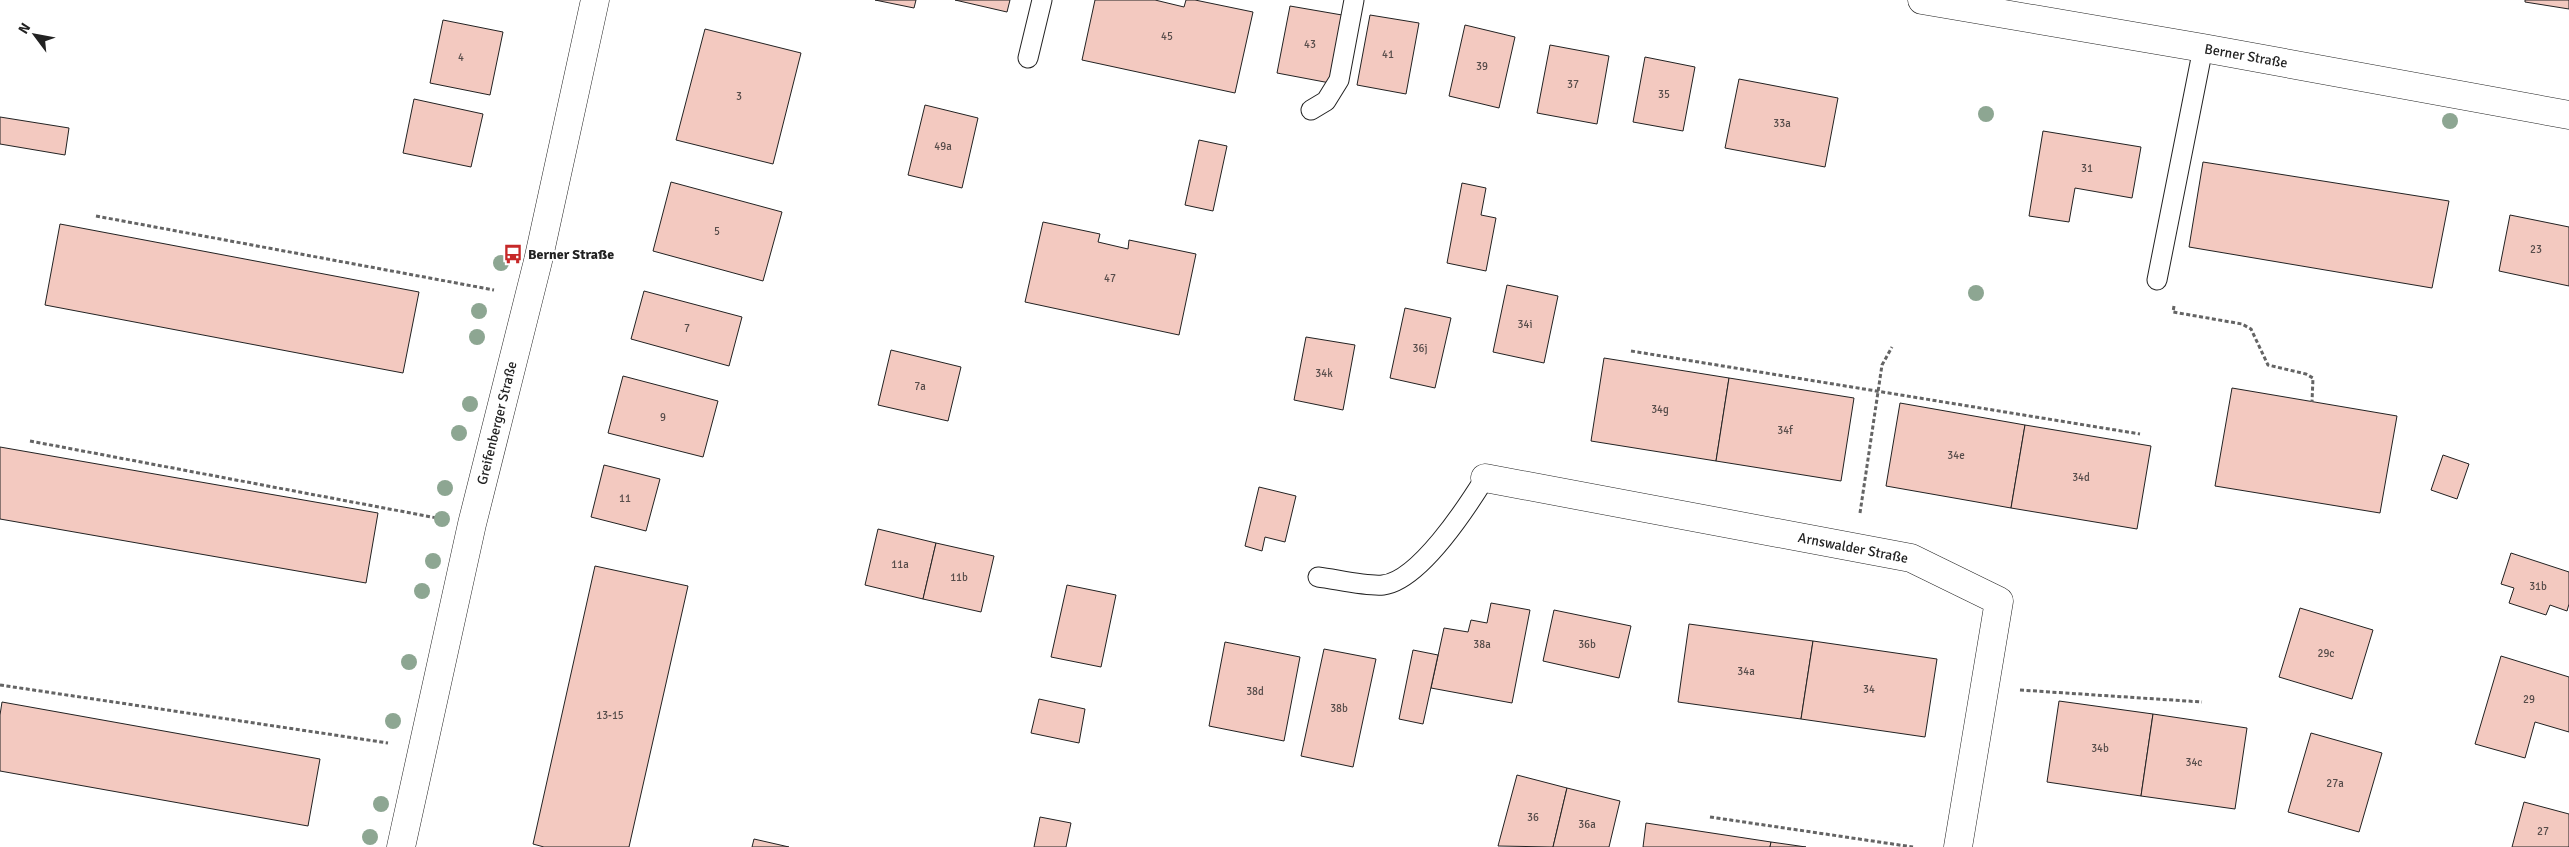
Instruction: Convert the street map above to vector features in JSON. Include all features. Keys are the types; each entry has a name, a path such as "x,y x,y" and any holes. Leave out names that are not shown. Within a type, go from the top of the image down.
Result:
{"street":[{"name":"Greifenberger Straße","path":"401,847 472,524 529,296 595,0"},
{"name":"Berner Straße","path":"1922,0 2204,48 2569,115"},
{"name":"Arnswalder Straße","path":"1485,478 1911,558 1999,601 1958,847"}],"lane":[{"path":"1028,58 1042,0"},
{"path":"1311,110 1326,102 1339,80 1354,0"},
{"path":"2157,280 2204,48"},
{"path":"1318,577 1384,585 1416,569 1460,517 1485,478"}],"path":[{"path":"96,216 529,296"},
{"path":"2174,303 2173,312 2242,324 2251,329 2268,365 2306,374 2313,378 2312,402"},
{"path":"1855,548 1882,365 1892,347"},
{"path":"1631,351 2140,434"},
{"path":"30,441 472,524"},
{"path":"0,685 423,748"},
{"path":"1985,687 2202,702"},
{"path":"1710,817 1913,847"}],"building":[{"path":"875,0 916,0 914,8"},
{"path":"955,0 1010,0 1007,12"},
{"path":"1095,0 1155,0 1184,7 1186,0 1195,0 1253,12 1235,93 1082,60"},
{"path":"2525,0 2569,0 2569,9 2525,2"},
{"path":"1290,6 1342,15 1330,83 1277,73"},
{"path":"1370,15 1419,23 1406,94 1357,85"},
{"path":"443,20 503,32 490,95 430,83"},
{"path":"1465,25 1515,37 1499,108 1449,96"},
{"path":"705,29 801,53 773,164 676,140"},
{"path":"1550,45 1609,56 1597,124 1537,113"},
{"path":"1645,57 1695,67 1683,131 1633,122"},
{"path":"1739,79 1838,98 1825,167 1725,148"},
{"path":"414,99 483,114 471,167 403,153"},
{"path":"925,105 978,118 962,188 908,175"},
{"path":"0,117 69,128 65,155 0,144"},
{"path":"2043,131 2141,147 2132,198 2075,188 2069,222 2029,216"},
{"path":"1199,140 1227,146 1213,211 1185,205"},
{"path":"2203,162 2449,201 2432,288 2189,247"},
{"path":"671,182 782,212 763,281 653,251"},
{"path":"1462,183 1486,188 1481,215 1496,218 1486,271 1447,263"},
{"path":"2510,215 2569,227 2569,286 2499,271"},
{"path":"1043,222 1100,234 1098,242 1128,249 1129,240 1196,254 1179,335 1025,302"},
{"path":"60,224 419,292 403,373 45,305"},
{"path":"1507,285 1558,296 1544,363 1493,352"},
{"path":"644,291 742,317 729,366 631,339"},
{"path":"1405,308 1451,318 1435,388 1390,378"},
{"path":"1306,337 1355,345 1343,410 1294,400"},
{"path":"891,350 961,367 948,421 878,405"},
{"path":"1604,358 1729,378 1716,461 1591,441"},
{"path":"623,376 718,401 703,457 608,433"},
{"path":"1729,378 1854,398 1841,481 1716,461"},
{"path":"2232,388 2397,416 2380,513 2215,486"},
{"path":"1900,403 2025,425 2011,508 1886,486"},
{"path":"2025,425 2151,446 2137,529 2011,508"},
{"path":"0,447 378,513 366,583 0,519"},
{"path":"2443,455 2469,464 2457,499 2431,490"},
{"path":"604,465 660,479 646,531 591,517"},
{"path":"1259,487 1296,496 1285,542 1265,537 1262,551 1245,546"},
{"path":"878,529 936,543 923,599 865,585"},
{"path":"936,543 994,556 981,612 923,599"},
{"path":"2511,553 2569,572 2569,604 2567,611 2550,605 2546,615 2509,603 2514,588 2501,584"},
{"path":"595,566 688,586 629,847 544,847 533,844"},
{"path":"1067,585 1116,595 1101,667 1051,657"},
{"path":"1491,603 1530,610 1512,703 1431,688 1444,628 1468,632 1471,620 1487,623"},
{"path":"2300,608 2373,630 2352,699 2279,677"},
{"path":"1554,610 1631,626 1619,678 1543,661"},
{"path":"1689,624 1813,641 1801,719 1678,702"},
{"path":"1813,641 1937,659 1925,737 1801,719"},
{"path":"1225,642 1300,657 1284,741 1209,726"},
{"path":"1324,649 1376,659 1353,767 1301,756"},
{"path":"1413,650 1438,655 1423,724 1399,719"},
{"path":"2501,656 2569,677 2569,732 2535,722 2525,758 2475,744"},
{"path":"1039,699 1085,709 1079,743 1031,733"},
{"path":"2059,701 2153,714 2141,796 2047,782"},
{"path":"2,702 320,759 308,826 0,771 0,715"},
{"path":"2153,714 2247,728 2235,809 2141,796"},
{"path":"2311,733 2382,753 2359,832 2288,812"},
{"path":"1517,775 1567,788 1553,847 1498,846"},
{"path":"1567,788 1620,801 1609,847 1553,847"},
{"path":"2524,802 2569,814 2569,847 2512,847"},
{"path":"1040,817 1071,823 1066,847 1034,847"},
{"path":"1646,823 1771,842 1770,847 1643,847"},
{"path":"754,839 789,847 752,847"},
{"path":"1771,842 1806,847 1770,847"}],"place":[{"name":"Berner Straße","path":"513,254"}]}
